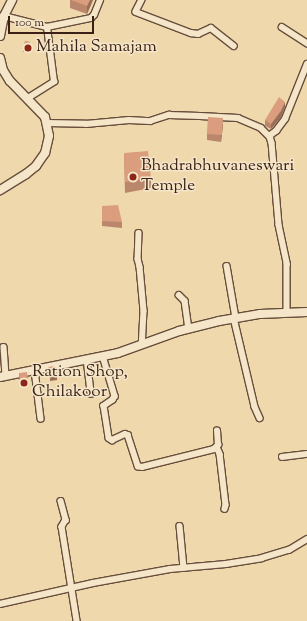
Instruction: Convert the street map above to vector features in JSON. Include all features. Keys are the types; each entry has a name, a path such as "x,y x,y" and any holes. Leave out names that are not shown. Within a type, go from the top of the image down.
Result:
{"main road":[{"path":"0,36 4,16 12,0"},
{"path":"0,58 10,81 41,112 48,123 49,136 42,157 26,174 0,190"},
{"path":"3,376 118,353 190,328 235,318 287,312 307,312"}],"street":[{"path":"4,16 47,27 91,18 94,15 100,0"},
{"path":"142,0 136,12 191,33 198,34 211,28 234,46"},
{"path":"28,98 54,82 47,27"},
{"path":"282,27 307,43"},
{"path":"269,136 276,131 285,119 307,64"},
{"path":"48,123 86,124 130,120 150,121 168,115 229,117 261,128 269,136 275,167 278,225 287,264 287,312"},
{"path":"139,233 138,259 144,311 142,345"},
{"path":"227,266 235,318 255,407 260,418"},
{"path":"179,295 185,301 190,328"},
{"path":"3,376 4,347"},
{"path":"102,356 115,396 113,400 104,406 109,438 112,440 128,434 132,441 138,466 213,450 217,447"},
{"path":"88,359 91,394"},
{"path":"35,370 41,418"},
{"path":"217,432 217,447 220,454 226,505 225,509"},
{"path":"282,457 307,454"},
{"path":"61,501 66,520 62,527 77,621"},
{"path":"180,526 184,568"},
{"path":"0,604 72,588 184,568 226,564 262,558 289,550 307,539"}],"building":[{"path":"71,0 90,0 87,6"},
{"path":"25,41 30,42 28,50 23,49"},
{"path":"279,97 285,102 281,111 271,124 265,120"},
{"path":"208,117 223,118 222,135 207,134"},
{"path":"148,151 151,178 125,182 124,153"},
{"path":"118,205 122,222 102,221 102,206"},
{"path":"54,366 57,374 50,376 48,367"},
{"path":"27,372 28,379 20,380 19,373"}],"place":[{"name":"Mahila Samajam","path":"28,48"},
{"name":"Bhadrabhuvaneswari Temple","path":"133,177"},
{"name":"Ration Shop, Chilakoor","path":"24,383"}]}
